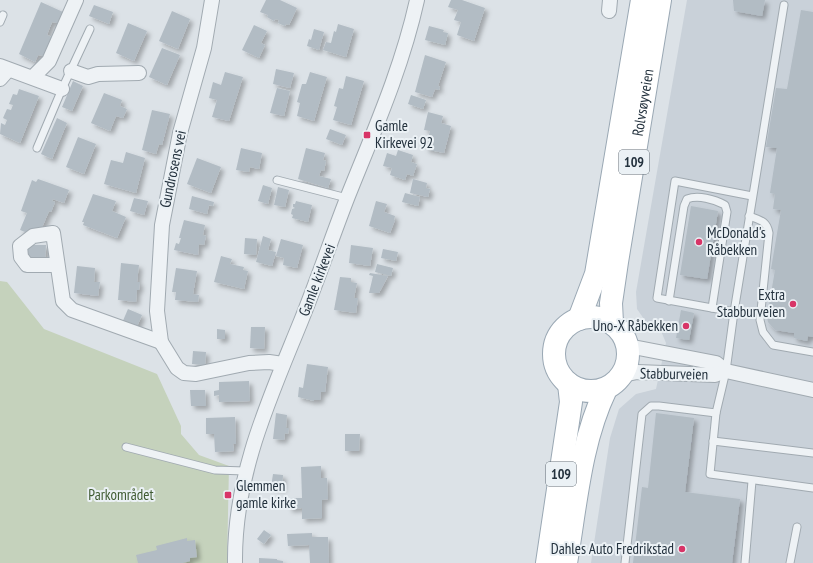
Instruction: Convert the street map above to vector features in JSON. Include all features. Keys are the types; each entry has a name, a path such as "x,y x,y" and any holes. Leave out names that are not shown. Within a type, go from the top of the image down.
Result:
{"main road":[{"name":"Rolvsøyveien","path":"579,319 596,274 642,0"},
{"name":"Rolvsøyveien","path":"612,323 611,303 617,262 660,0"},
{"path":"606,389 593,392 580,390 569,384 559,374 555,362 554,348 559,336 568,326 579,319 596,317 612,323 622,333 628,346 628,361 623,375"},
{"name":"109","path":"566,563 585,447 600,402 606,389 623,375"},
{"name":"109","path":"547,563 571,402 569,384"}],"street":[{"path":"33,77 49,61 76,0"},
{"name":"Gundrosens vei","path":"212,0 204,48 180,133 162,225 158,311 161,342 177,368 184,372 196,374 249,363 268,362 284,364"},
{"name":"Gamle kirkevei","path":"235,563 235,543 245,471 259,427 318,279 347,198 394,81 417,0"},
{"path":"71,71 88,77 98,74 139,73"},
{"path":"2,72 33,77 62,89"},
{"path":"57,265 63,301 72,310 161,342"},
{"name":"Stabburveien","path":"628,346 716,363 726,371 813,390"},
{"name":"Stabburveien","path":"623,375 637,372 715,375 726,371"}],"lane":[{"path":"784,5 752,196 726,371 716,413 710,474 752,481 813,488"},
{"path":"0,22 4,15"},
{"path":"37,148 90,29"},
{"path":"277,180 347,198"},
{"path":"734,312 657,298 675,181 752,196"},
{"path":"669,301 684,206 687,199 694,196 718,201 725,205 727,212 712,308"},
{"path":"749,216 762,220 768,226 769,233 760,320 763,332 774,345 813,352"},
{"path":"625,563 642,414 651,406 716,413"},
{"path":"713,441 813,453"},
{"path":"126,447 215,470 245,471"},
{"path":"745,563 752,481"},
{"path":"790,563 798,526"}],"shaded area":[{"path":"687,0 813,0 813,563 591,563 610,438 619,409 636,394 656,389 666,343 661,331 646,322 637,309 636,292"}],"green space":[{"name":"Parkområdet","path":"0,281 7,282 44,329 157,374 181,426 181,434 199,455 229,466 227,563 0,563"}],"building":[{"path":"266,0 280,0 297,8 289,25 286,24 285,26 278,23 279,20 275,19 274,21 267,17 268,15 260,12"},
{"path":"451,0 462,0 485,8 474,41 457,35 461,22 454,20 458,10 448,7"},
{"path":"733,0 765,0 762,16 734,11"},
{"path":"41,2 63,12 57,23 52,22 47,35 52,37 44,56 38,55 35,62 19,54"},
{"path":"94,5 113,12 109,24 89,16"},
{"path":"801,10 813,12 813,337 808,336 807,341 794,338 794,333 775,330 768,322 767,317 775,270 771,269 781,210 773,209 775,194 770,193 777,148 766,147 776,88 787,89"},
{"path":"172,11 190,19 178,49 159,41"},
{"path":"128,23 147,31 134,61 116,53"},
{"path":"338,24 354,29 346,57 323,50 326,42 331,43 334,31 336,32"},
{"path":"254,25 267,31 261,43 265,45 259,58 242,50"},
{"path":"429,26 444,30 443,32 448,33 445,45 425,40"},
{"path":"314,29 324,32 319,50 307,46 309,39 311,40"},
{"path":"162,48 180,55 167,85 149,77"},
{"path":"425,55 446,62 438,86 440,87 439,90 435,89 432,97 415,92"},
{"path":"276,69 294,73 290,88 273,84"},
{"path":"225,72 243,77 229,121 212,117 217,100 209,98 213,82 221,85"},
{"path":"310,72 327,77 314,121 297,116 300,103 297,102 302,84 306,84"},
{"path":"346,76 364,81 351,125 333,120 337,107 334,106 339,88 343,89"},
{"path":"73,81 83,86 72,111 62,107"},
{"path":"277,88 290,91 284,116 270,113"},
{"path":"19,89 39,96 20,143 0,134 1,123 5,125 7,120 3,118 7,109 11,110 13,105 9,104 13,94 17,95"},
{"path":"104,93 122,100 120,106 127,109 123,118 116,116 110,131 91,123"},
{"path":"411,95 426,100 423,109 408,104"},
{"path":"152,110 170,114 162,145 159,144 156,154 142,150"},
{"path":"428,112 443,116 441,123 451,126 444,153 425,149 430,131 424,130"},
{"path":"57,118 67,123 52,159 41,154"},
{"path":"330,129 346,135 342,145 326,139"},
{"path":"78,137 96,144 84,174 66,167"},
{"path":"241,148 262,153 259,169 250,167 249,172 236,170"},
{"path":"306,148 325,153 323,160 326,161 324,171 321,170 319,176 331,179 328,188 298,179"},
{"path":"398,150 413,155 411,162 417,164 413,176 407,174 405,180 390,175 392,168 383,166 387,153 396,156"},
{"path":"126,152 145,158 136,193 104,184 111,160 123,163"},
{"path":"197,158 221,167 211,193 187,184"},
{"path":"38,179 69,190 64,203 53,199 52,201 55,202 51,212 49,211 41,230 36,228 33,235 20,230 27,213 21,211 32,180 36,182"},
{"path":"413,179 427,183 426,188 430,189 428,197 410,193"},
{"path":"263,185 272,188 268,204 258,201"},
{"path":"278,187 289,190 285,207 274,205"},
{"path":"405,193 420,197 418,206 402,202"},
{"path":"93,194 116,201 112,211 126,217 117,238 83,225 84,222 82,222"},
{"path":"192,196 214,202 213,206 209,205 207,214 189,209"},
{"path":"134,198 148,201 144,215 130,211"},
{"path":"296,201 312,205 308,222 292,218 292,209 295,208 293,207 293,204 295,204"},
{"path":"376,201 387,204 384,212 395,216 390,233 369,226"},
{"path":"691,206 718,211 707,279 680,275"},
{"path":"184,220 205,225 203,235 206,236 204,245 199,244 198,255 174,250 176,243 179,244 181,238 179,238"},
{"path":"263,236 271,239 268,250 276,252 272,266 256,262"},
{"path":"245,238 257,239 256,255 244,254"},
{"path":"281,239 303,245 297,268 283,265 284,258 276,256"},
{"path":"27,245 46,245 45,260 27,260"},
{"path":"351,245 373,248 370,266 349,263"},
{"path":"383,249 398,252 396,261 381,258"},
{"path":"221,256 232,259 230,264 244,267 243,270 248,271 244,289 214,282"},
{"path":"121,263 139,265 137,282 140,282 139,290 137,290 136,302 118,300"},
{"path":"377,264 393,268 391,276 375,272"},
{"path":"77,266 95,268 94,282 100,282 98,296 74,293"},
{"path":"176,268 197,271 193,294 199,295 198,302 175,300 176,292 172,292"},
{"path":"370,273 388,276 379,293 369,293 373,276 369,275"},
{"path":"340,277 351,278 351,282 357,283 354,298 358,298 356,313 334,310"},
{"path":"128,309 142,315 136,329 122,323"},
{"path":"681,310 694,313 689,340 676,338"},
{"path":"251,327 265,327 264,349 250,348"},
{"path":"217,329 225,330 225,339 217,339"},
{"path":"193,351 206,352 205,365 192,364"},
{"path":"307,364 328,367 325,392 321,392 320,400 314,401 298,397 299,387 303,388"},
{"path":"249,381 250,401 219,402 219,395 214,396 214,391 219,390 219,382"},
{"path":"190,390 205,390 206,406 191,406"},
{"path":"276,413 287,415 286,428 289,428 288,434 285,433 284,440 273,439"},
{"path":"656,413 694,418 685,492 740,499 732,563 633,563 642,487 648,488"},
{"path":"235,417 236,444 233,444 234,451 215,452 214,434 206,434 206,418"},
{"path":"345,434 360,434 359,451 345,451"},
{"path":"321,466 321,478 327,478 328,499 322,500 322,518 302,519 302,508 289,509 288,498 302,498 301,467"},
{"path":"273,474 283,475 282,489 271,487"},
{"path":"264,530 271,535 264,544 257,539"},
{"path":"312,533 312,537 328,537 329,563 310,563 309,545 288,546 287,534"},
{"path":"187,538 187,541 195,540 197,557 190,558 190,561 183,563 138,563 136,555 157,550 156,546"},
{"path":"259,558 277,559 283,561 283,563 259,563"}],"place":[{"name":"Gamle Kirkevei 92","path":"367,135"},
{"name":"McDonald's Råbekken","path":"699,242"},
{"name":"Extra Stabburveien","path":"793,304"},
{"name":"Uno-X Råbekken","path":"686,326"},
{"name":"Glemmen gamle kirke","path":"228,495"},
{"name":"Dahles Auto Fredrikstad","path":"682,549"}]}
